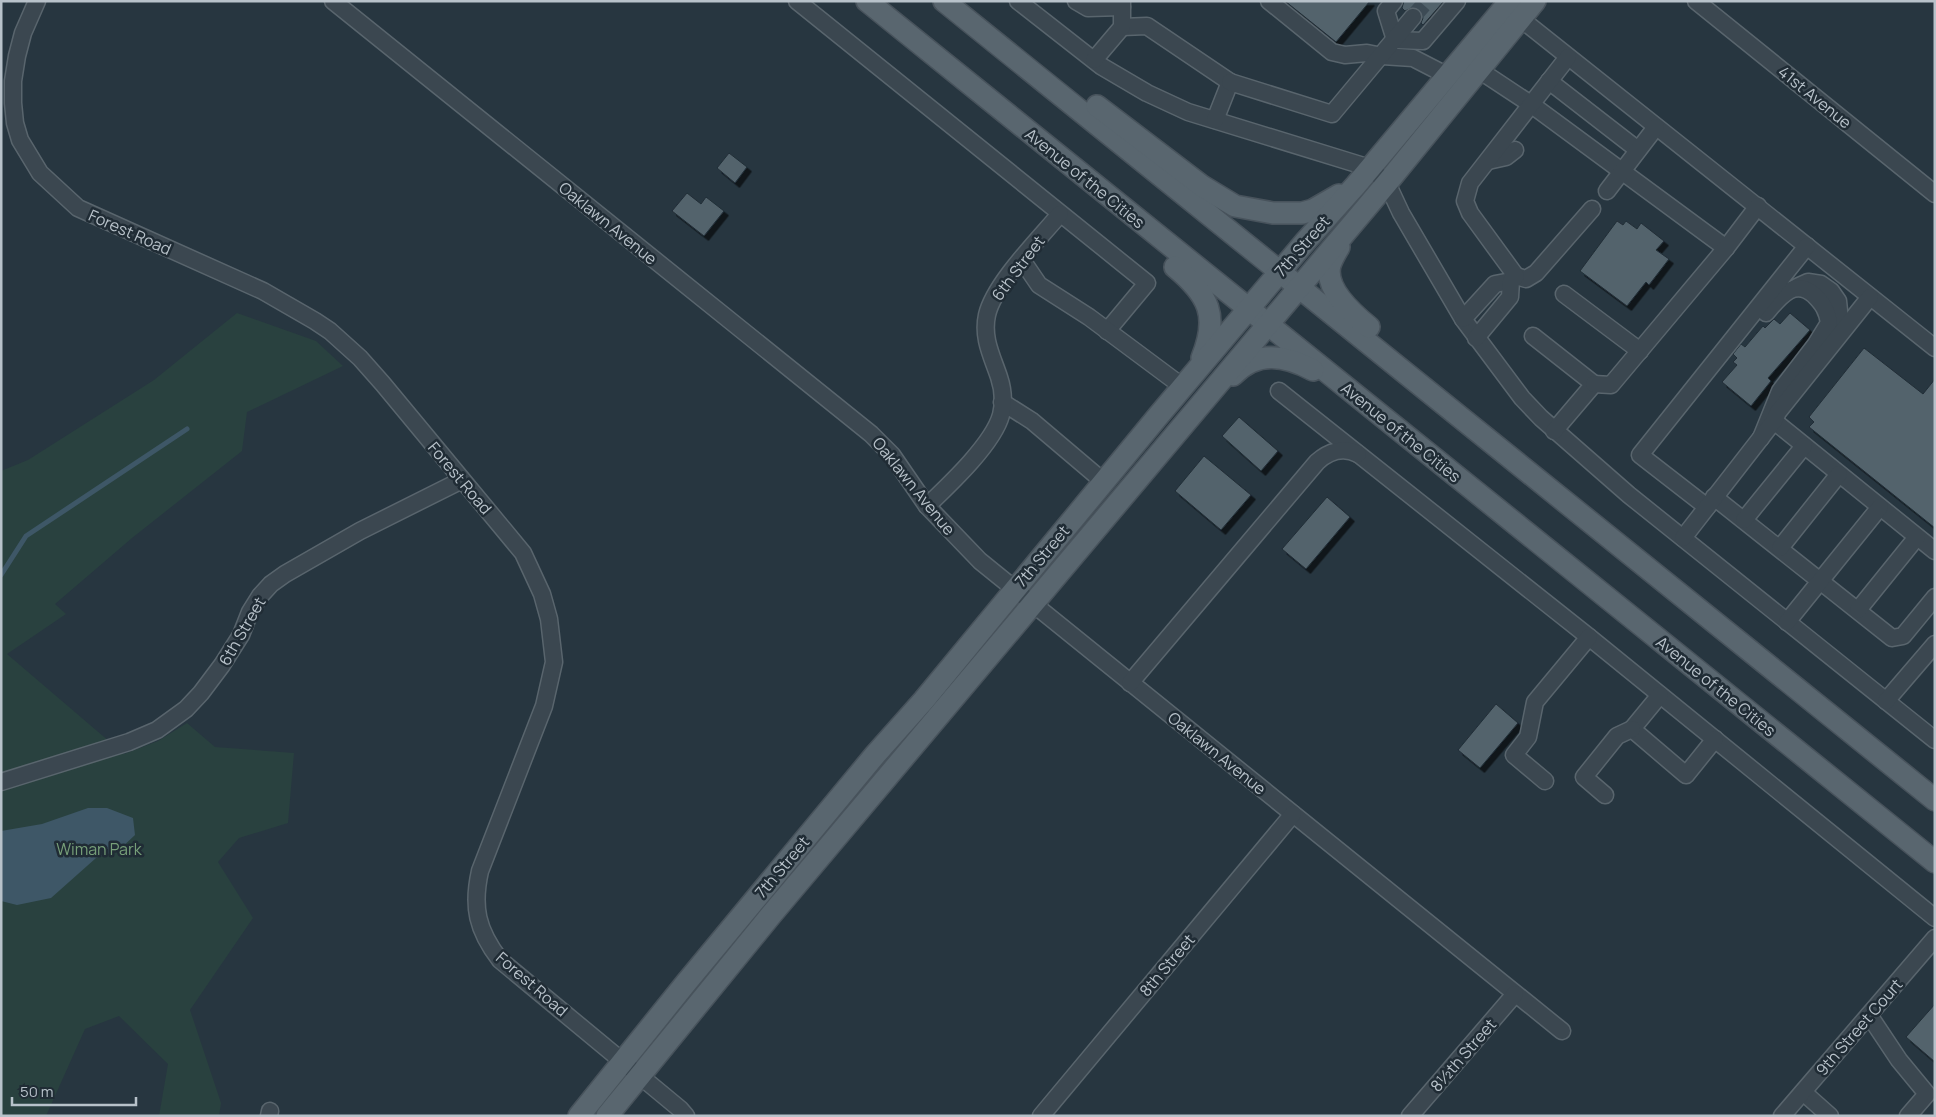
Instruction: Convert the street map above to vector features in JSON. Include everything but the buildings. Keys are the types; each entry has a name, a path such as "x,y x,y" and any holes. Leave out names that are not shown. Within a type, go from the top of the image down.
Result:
{"main road":[{"name":"Avenue of the Cities","path":"867,1 1935,862"},
{"path":"945,1 1062,80 1202,186 1235,206 1263,212 1302,213 1312,210 1356,185"},
{"path":"945,1 1279,273 1935,800"},
{"name":"7th Street","path":"579,1116 686,983 875,755 924,700 1248,309 1448,76 1516,10 1535,1"},
{"name":"7th Street","path":"607,1116 790,892 1346,230 1387,184 1479,70 1516,10"},
{"path":"1013,119 1098,204 1196,286 1207,306 1211,330 1189,380"},
{"path":"1346,230 1330,266 1330,275 1336,292 1350,312 1456,397 1551,491"},
{"path":"1187,421 1238,371 1252,362 1271,356 1302,364 1343,386"}],"street":[{"name":"Forest Road","path":"37,1 23,33 17,56 13,81 13,103 15,123 20,140 40,173 78,208 263,291 330,331 360,358 523,554 542,594 549,619 554,662 542,714 480,871 476,887 478,920 490,947 500,960 640,1074 680,1113"},
{"name":"Oaklawn Avenue","path":"333,1 871,434 892,455 927,506 980,562 1562,1031"},
{"path":"797,1 1146,283 1106,331"},
{"path":"1018,1 1094,60 1147,94 1188,112 1370,168 1387,184 1418,244 1476,338 1522,398 1554,431 1629,495 1935,740"},
{"path":"1076,1 1088,8 1122,4 1122,27 1094,60"},
{"path":"1269,1 1332,52 1344,55 1367,53 1414,58 1448,76"},
{"path":"1394,1 1386,11 1395,40"},
{"path":"1395,40 1423,41 1457,1"},
{"name":"41st Avenue","path":"1696,1 1935,194"},
{"path":"1516,10 1568,57 1935,348"},
{"path":"1122,27 1147,26 1230,82 1332,114 1413,17"},
{"path":"1476,338 1510,297 1513,278 1470,213 1465,201 1470,183 1568,57"},
{"path":"1479,70 1532,105 1726,248"},
{"path":"1549,81 1638,150"},
{"path":"1215,120 1230,82"},
{"path":"1488,160 1506,157 1518,145 1520,119"},
{"path":"1607,191 1656,127"},
{"path":"1533,336 1594,384 1611,385 1726,248 1758,206"},
{"path":"1464,319 1495,284 1513,278 1526,279 1536,273 1592,209"},
{"name":"6th Street","path":"927,506 956,479 978,454 997,426 1001,414 1002,391 986,344 985,329 987,316 995,293 1060,214"},
{"path":"1806,246 1640,455 1711,502 1744,520 1892,638 1903,636 1935,597"},
{"path":"1022,260 1039,285 1106,331 1189,380"},
{"path":"1694,386 1714,376 1780,297 1795,288 1808,290 1826,309 1829,323 1816,344 1780,391 1761,438"},
{"path":"1564,294 1640,351"},
{"path":"1683,538 1774,421 1778,412 1870,297"},
{"path":"1554,431 1594,384"},
{"path":"1279,390 1589,637 1935,918"},
{"path":"1002,402 1032,421 1104,482"},
{"path":"1774,421 1935,551"},
{"path":"1744,520 1804,446"},
{"path":"1130,683 1323,456 1340,450 1351,451 1360,455"},
{"path":"1780,548 1839,474"},
{"name":"6th Street","path":"1,782 110,749 158,730 186,708 201,693 241,636 250,612 260,596 285,574 360,531 462,480"},
{"path":"1788,622 1880,507"},
{"path":"1858,610 1917,536"},
{"path":"1545,781 1514,755 1528,737 1535,702 1589,637"},
{"path":"1886,701 1935,644"},
{"path":"1605,795 1584,777 1617,736 1632,729 1660,695"},
{"path":"1632,729 1686,775 1715,739"},
{"name":"8th Street","path":"1041,1116 1293,814"},
{"name":"9th Street Court","path":"1782,1116 1935,938"},
{"name":"8½th Street","path":"1410,1116 1515,994"},
{"path":"1869,1015 1899,1060 1927,1094 1908,1116"},
{"path":"1802,1092 1830,1116"}],"green space":[{"name":"Wiman Park","path":"237,313 316,341 343,366 247,412 242,451 132,538 55,604 66,614 7,654 124,754 158,741 187,723 215,747 294,753 288,823 239,838 218,862 253,918 190,1010 221,1103 219,1116 159,1116 168,1064 119,1016 85,1029 46,1116 1,1116 1,471 28,460 154,380"}],"water":[{"path":"88,808 107,808 133,818 135,835 119,850 96,858 51,898 17,905 1,901 1,831 42,824"}],"waterway":[{"path":"1,575 26,536 187,429"}],"tunnel":[{"path":"1413,17 1427,1"}]}
